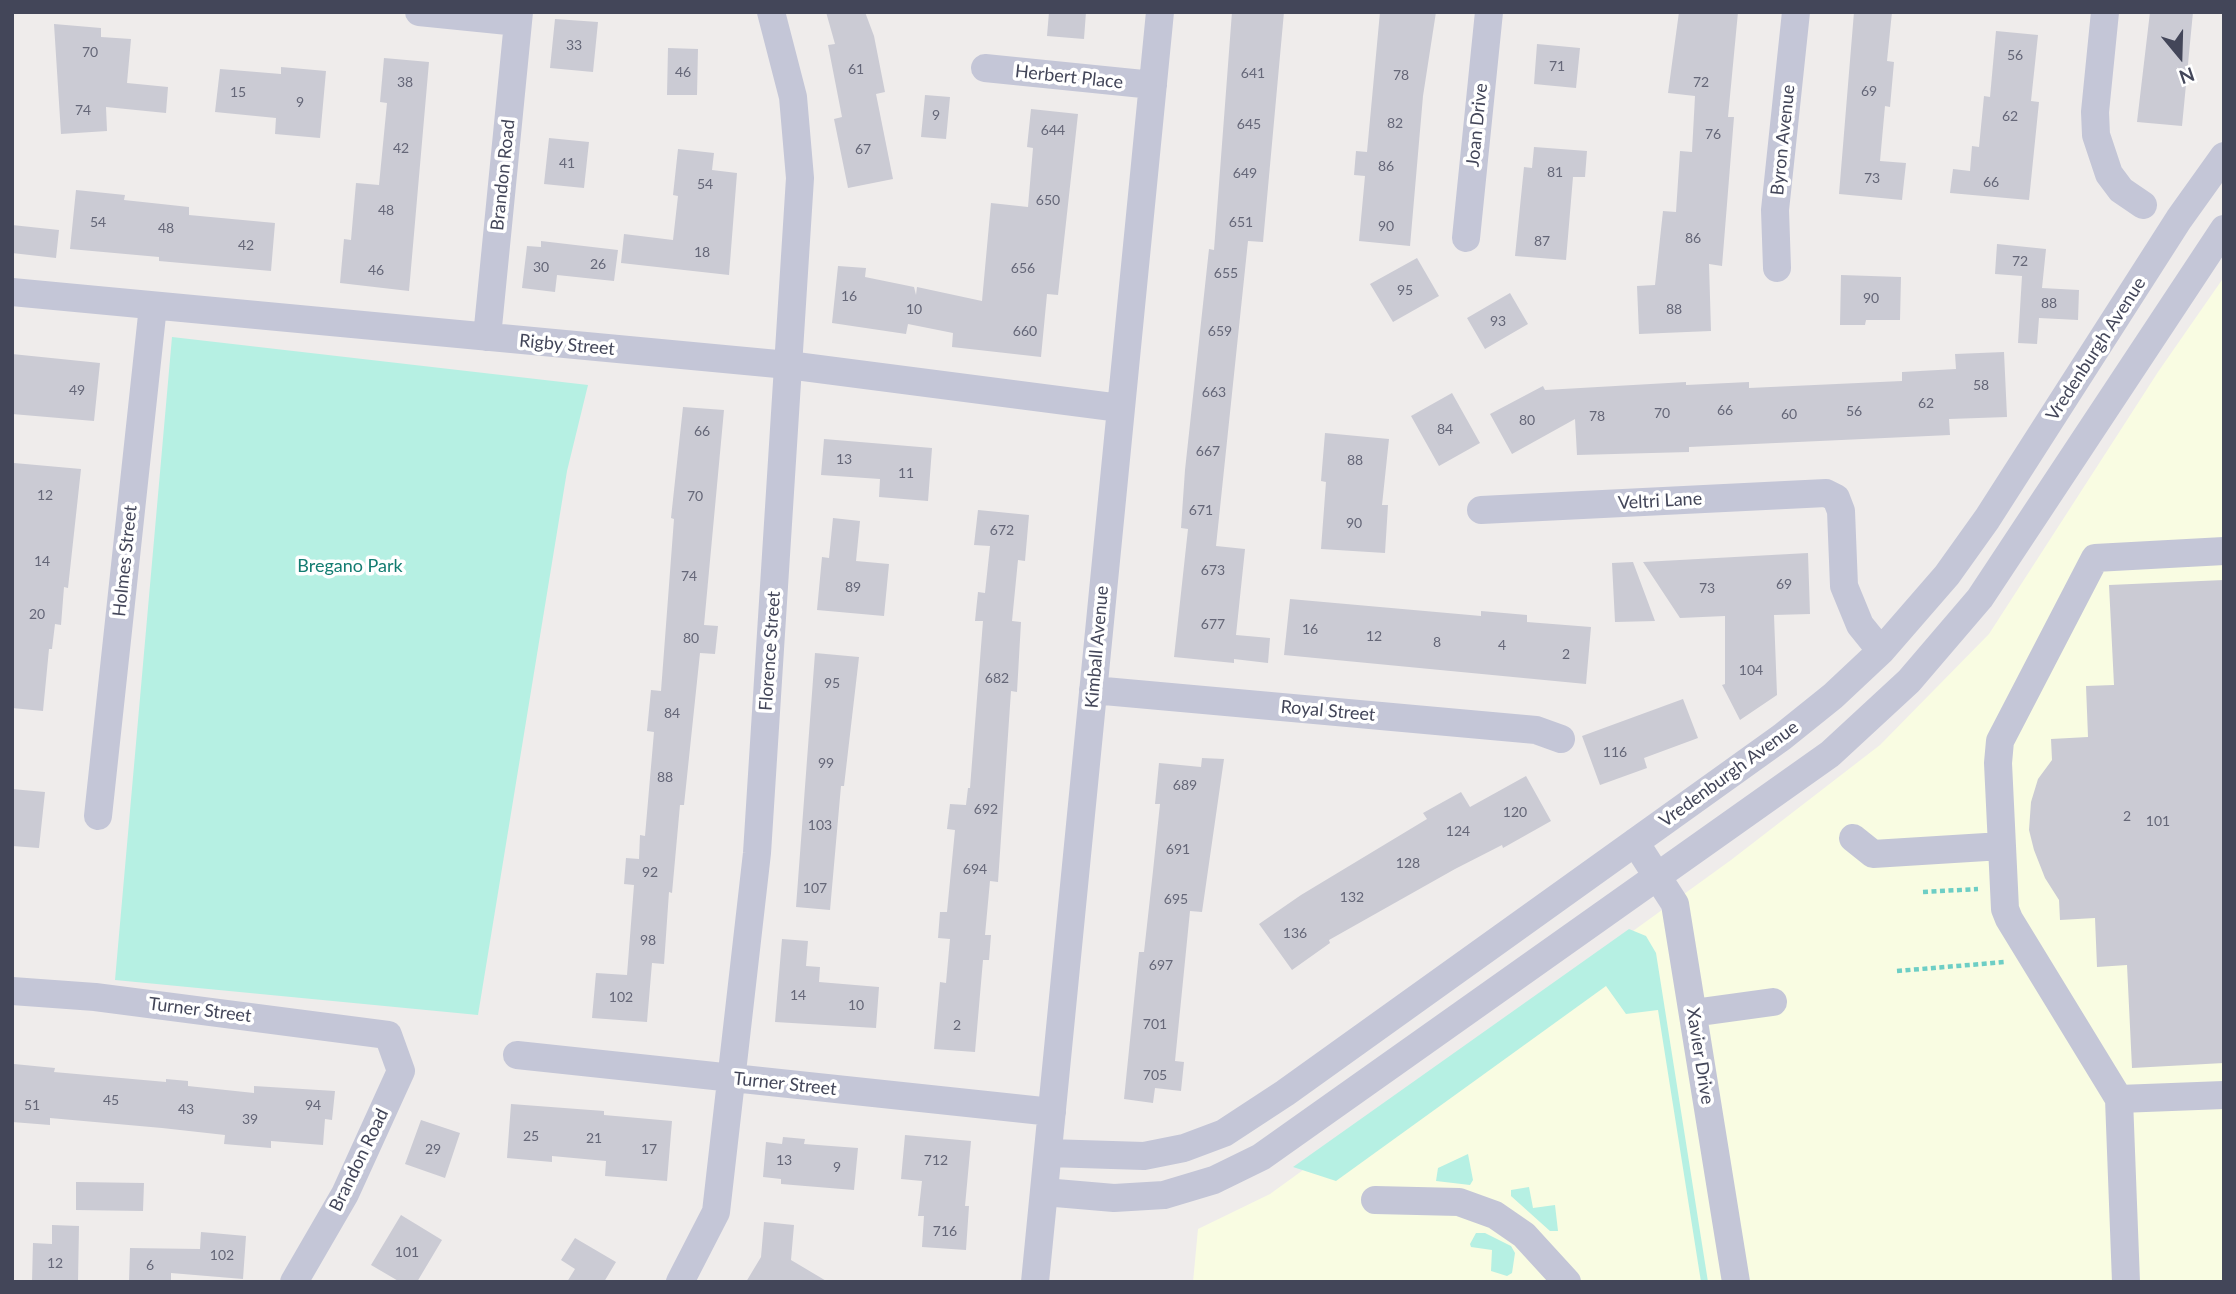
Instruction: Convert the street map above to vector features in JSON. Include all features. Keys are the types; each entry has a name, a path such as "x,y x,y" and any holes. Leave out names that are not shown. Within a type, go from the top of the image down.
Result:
{"street":[{"path":"419,12 519,17"},
{"name":"Florence Street","path":"680,1282 716,1212 757,853 800,178 793,97 771,12"},
{"name":"Kimball Avenue","path":"1035,1282 1160,12"},
{"name":"Joan Drive","path":"1466,238 1489,12"},
{"name":"Byron Avenue","path":"1777,268 1775,210 1796,12"},
{"path":"2105,12 2095,112 2096,135 2109,174 2121,190 2143,205"},
{"name":"Brandon Road","path":"487,337 519,17"},
{"name":"Herbert Place","path":"985,68 1153,85"},
{"name":"Vredenburgh Avenue","path":"1048,1153 1124,1157 1184,1149 1224,1133 1285,1093 1782,737 1833,696 1881,651 1947,575 1987,519 2179,219 2224,156"},
{"path":"1044,1192 1114,1199 1164,1195 1190,1189 1237,1170 1307,1127 1830,754 1935,654 2001,570 2221,241 2179,219"},
{"name":"Rigby Street","path":"12,292 788,365 1120,408"},
{"name":"Holmes Street","path":"98,816 153,306"},
{"name":"Veltri Lane","path":"1481,510 1826,493 1836,498 1841,511 1844,586 1860,625 1881,651"},
{"path":"2126,1282 2119,1099 2005,909 2000,741 2095,558 2224,551"},
{"name":"Royal Street","path":"1093,690 1536,730 1561,739"},
{"path":"1853,838 1873,854 2002,846"},
{"name":"Xavier Drive","path":"1635,842 1675,904 1736,1282"},
{"name":"Turner Street","path":"12,991 95,997 388,1035"},
{"path":"1693,1013 1773,1002"},
{"name":"Brandon Road","path":"294,1282 345,1194 401,1071 388,1035"},
{"name":"Turner Street","path":"517,1055 1052,1112"},
{"path":"1285,1093 1307,1127"},
{"path":"2119,1099 2224,1095"},
{"path":"1375,1200 1459,1202 1495,1214 1524,1235 1567,1282"}],"path":[{"path":"1923,892 1986,889"},
{"path":"1897,971 2013,961"}],"shaded area":[{"path":"2224,277 2224,1282 1193,1282 1198,1229 1270,1194 1731,860 1880,745 1989,634 2158,372"}],"green space":[{"name":"Bregano Park","path":"172,337 588,385 567,471 478,1015 115,980"},
{"path":"1629,929 1646,936 1656,953 1708,1282 1701,1282 1658,1010 1626,1014 1606,986 1336,1181 1293,1167"},
{"path":"1468,1154 1473,1180 1470,1185 1436,1181 1438,1168"},
{"path":"1529,1187 1533,1208 1555,1205 1558,1231 1550,1231 1511,1196 1511,1190"},
{"path":"1476,1233 1485,1233 1511,1246 1515,1253 1512,1273 1507,1276 1491,1271 1492,1250 1471,1247"}],"building":[{"path":"826,12 865,12 874,36 885,92 876,94 893,179 848,188 834,119 842,117 828,45 835,44"},
{"path":"1049,12 1086,12 1084,39 1047,36"},
{"path":"1232,12 1284,12 1263,242 1248,241 1216,546 1245,549 1236,635 1270,638 1268,663 1234,659 1234,663 1174,657 1188,529 1181,528 1185,470 1209,249 1214,250"},
{"path":"1380,12 1436,12 1423,96 1410,246 1359,241 1365,176 1354,175 1356,151 1367,152"},
{"path":"1679,12 1738,12 1728,117 1734,117 1722,266 1709,264 1711,331 1639,334 1637,286 1655,285 1663,211 1676,212 1680,151 1692,152 1695,96 1668,93"},
{"path":"1854,12 1892,12 1887,61 1894,62 1890,107 1885,106 1880,161 1906,163 1902,200 1839,194"},
{"path":"2150,12 2193,12 2182,126 2137,122"},
{"path":"555,19 598,22 593,72 550,68"},
{"path":"54,24 101,28 101,37 131,39 127,83 168,87 166,113 106,107 107,131 61,134"},
{"path":"1996,31 2038,35 2031,101 2039,102 2029,200 1950,193 1953,169 1970,171 1972,146 1979,147 1984,96 1990,97"},
{"path":"1537,44 1580,48 1576,88 1534,84"},
{"path":"668,48 698,49 697,95 667,95"},
{"path":"384,58 429,62 409,291 340,283 344,239 351,240 356,183 379,185 387,103 380,102"},
{"path":"281,67 326,71 320,138 275,134 276,118 215,112 220,69 281,74"},
{"path":"925,95 950,97 946,139 921,137"},
{"path":"1031,109 1078,114 1058,295 1047,294 1041,357 952,347 953,333 908,324 906,334 832,323 838,266 866,268 865,277 914,287 916,295 917,287 982,301 991,203 1028,207 1033,148 1027,147"},
{"path":"549,138 589,142 584,188 544,184"},
{"path":"1534,147 1587,151 1585,177 1573,177 1566,260 1515,256 1524,167 1532,168"},
{"path":"678,149 714,153 712,170 737,173 729,275 621,263 624,234 673,240 678,196 673,195"},
{"path":"76,190 125,195 124,200 189,207 189,215 275,223 271,271 159,261 159,257 70,249"},
{"path":"12,225 59,230 56,258 12,253"},
{"path":"541,241 618,250 614,281 557,275 555,292 522,288 527,246 541,247"},
{"path":"1997,244 2046,249 2042,288 2079,290 2078,320 2039,318 2037,344 2018,343 2022,276 1995,274"},
{"path":"1417,258 1439,296 1393,322 1370,284"},
{"path":"1841,275 1901,277 1900,320 1866,320 1865,325 1840,325"},
{"path":"1510,293 1528,324 1485,349 1467,318"},
{"path":"2004,352 2007,417 1949,419 1950,435 1689,447 1689,452 1577,455 1575,419 1512,454 1490,414 1543,386 1545,390 1686,382 1686,385 1749,382 1749,388 1902,381 1902,372 1956,369 1955,354"},
{"path":"12,354 100,363 94,421 12,414"},
{"path":"1452,393 1480,443 1439,466 1411,416"},
{"path":"683,407 724,410 704,625 718,626 715,654 700,653 684,805 680,805 672,893 669,892 664,964 652,963 647,1022 592,1018 596,973 627,975 634,885 624,884 626,858 639,859 640,835 645,836 654,732 647,731 651,690 661,691 674,519 671,518"},
{"path":"1325,433 1389,439 1382,505 1388,505 1385,553 1321,549 1326,482 1321,481"},
{"path":"824,439 932,448 928,501 879,497 880,479 821,475"},
{"path":"14,463 81,469 68,588 64,587 61,625 55,624 52,649 49,649 43,711 12,708"},
{"path":"978,510 1029,515 1025,561 1018,560 1012,621 1021,622 1017,692 1011,691 998,882 990,881 985,935 991,935 989,960 983,960 975,1052 934,1049 940,982 946,983 950,939 938,938 940,912 947,912 955,830 947,829 950,804 966,805 970,788 983,621 975,621 978,592 985,593 990,546 974,545"},
{"path":"833,518 860,521 856,561 889,564 884,616 817,610 822,557 829,558"},
{"path":"1808,553 1810,614 1774,615 1777,695 1740,720 1722,685 1725,684 1725,616 1680,618 1643,562"},
{"path":"1633,562 1655,621 1615,622 1612,563"},
{"path":"2224,580 2224,1063 2132,1068 2127,965 2097,967 2095,918 2060,920 2059,900 2045,878 2029,830 2031,802 2038,779 2052,760 2051,739 2088,737 2086,686 2114,685 2109,585"},
{"path":"1290,599 1481,616 1481,611 1527,615 1527,622 1591,627 1586,684 1284,655"},
{"path":"815,653 859,657 844,786 841,786 830,910 796,907"},
{"path":"1683,699 1698,738 1644,758 1647,768 1600,785 1582,736"},
{"path":"1202,758 1224,759 1202,912 1190,911 1175,1061 1184,1062 1181,1091 1155,1088 1153,1103 1124,1099 1139,952 1144,952 1160,804 1155,804 1159,763 1201,767"},
{"path":"1526,776 1551,821 1503,848 1502,845 1455,869 1329,940 1330,943 1292,970 1259,924 1301,895 1427,819 1423,813 1461,792 1470,807"},
{"path":"12,789 45,792 39,848 12,846"},
{"path":"782,939 808,941 806,966 820,967 819,982 879,987 876,1028 775,1022"},
{"path":"14,1064 55,1068 54,1072 166,1082 166,1079 188,1081 188,1086 254,1093 254,1086 335,1091 332,1120 325,1119 323,1145 271,1141 271,1148 224,1144 225,1135 162,1128 50,1118 50,1125 12,1122"},
{"path":"511,1104 604,1111 604,1115 672,1121 667,1181 605,1176 606,1161 552,1156 552,1162 507,1158"},
{"path":"421,1120 460,1133 445,1178 405,1164"},
{"path":"905,1135 971,1141 965,1206 969,1206 966,1250 922,1247 924,1216 918,1216 922,1181 901,1179"},
{"path":"783,1137 805,1139 804,1144 858,1148 854,1190 781,1184 781,1179 763,1177 766,1142 782,1144"},
{"path":"76,1182 144,1183 143,1211 76,1210"},
{"path":"401,1215 442,1240 417,1282 400,1282 371,1265"},
{"path":"764,1222 794,1225 791,1260 828,1282 746,1282 761,1257"},
{"path":"52,1225 79,1226 78,1282 32,1282 33,1243 52,1244"},
{"path":"201,1232 246,1236 243,1279 171,1273 171,1282 129,1282 130,1248 200,1249"},
{"path":"575,1238 616,1262 604,1282 567,1282 575,1269 561,1260"}]}
